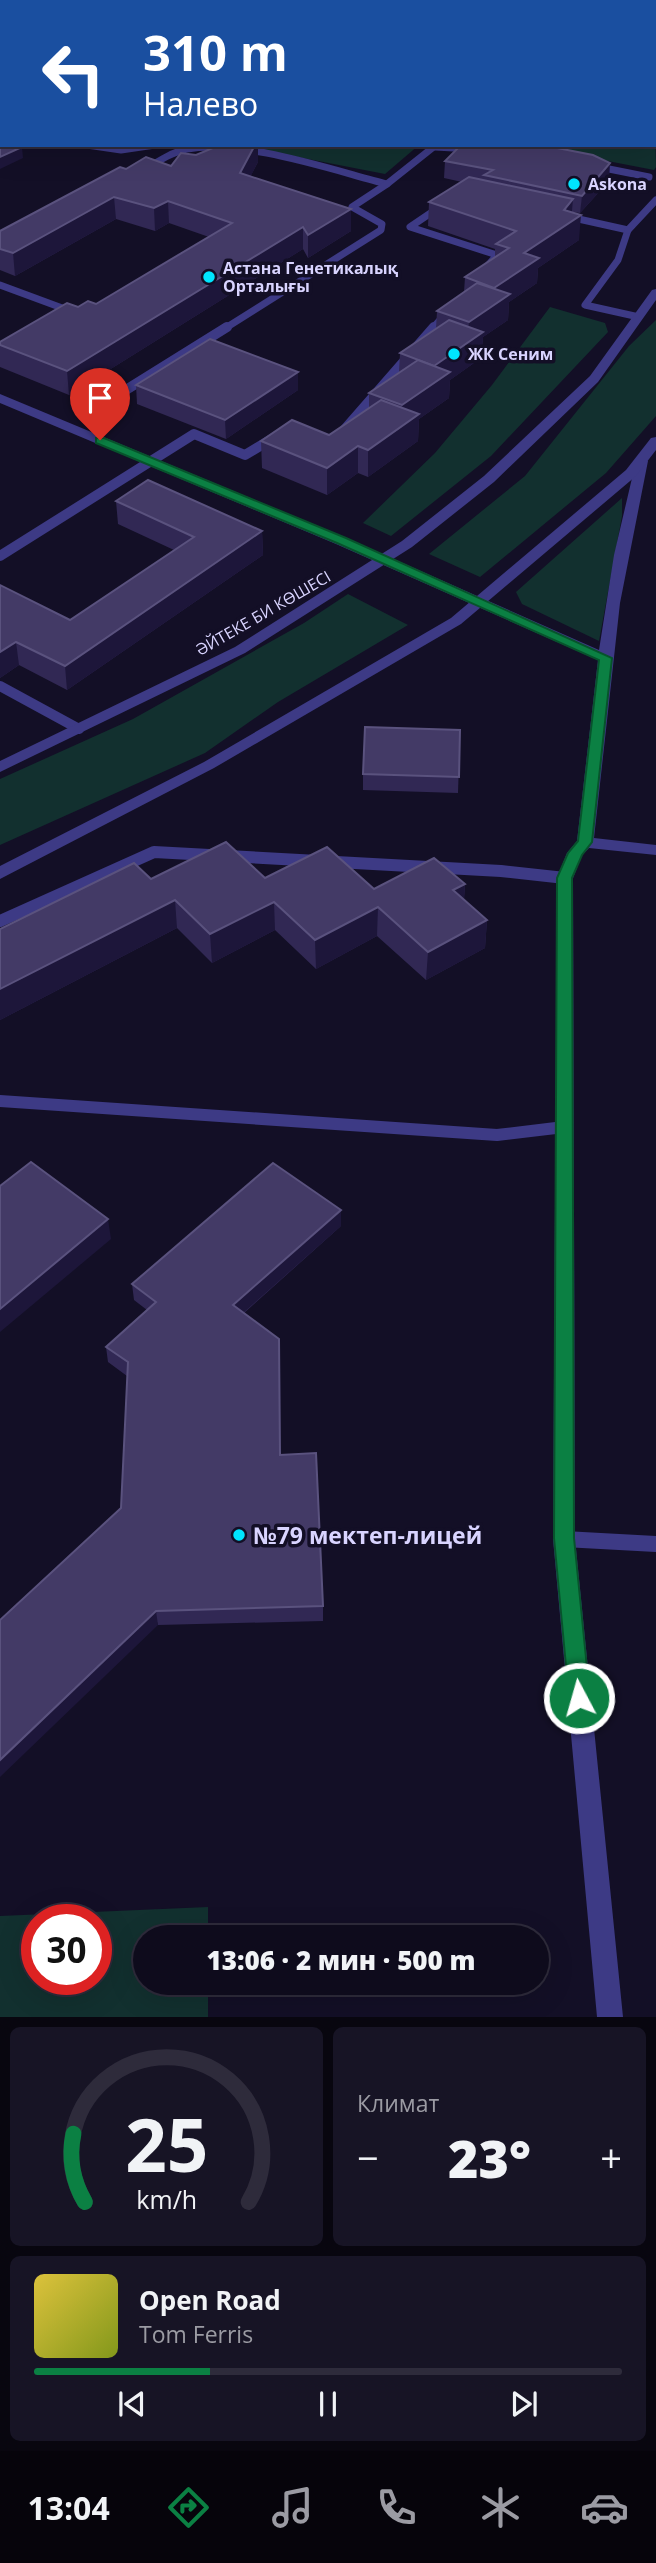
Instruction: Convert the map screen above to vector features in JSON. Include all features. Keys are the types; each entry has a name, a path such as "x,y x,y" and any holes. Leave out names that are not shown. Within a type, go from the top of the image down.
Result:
{"street":[{"name":"ӘЙТЕКЕ БИ КӨШЕСІ","path":"0,767 240,650 384,560 489,479 594,379 656,292"},
{"path":"0,398 384,560 606,658"},
{"path":"0,873 209,765 456,621 631,473 656,442"},
{"path":"610,2017 564,1538 565,878 575,853 585,842 606,658 627,515 642,461"},
{"path":"585,842 656,850"}],"lane":[{"path":"94,147 134,150 147,147"},
{"path":"140,172 185,150 205,147 281,159 387,184"},
{"path":"113,398 381,230 382,224 352,207 435,147"},
{"path":"448,147 485,150"},
{"path":"587,165 649,177"},
{"path":"639,317 585,305 618,261 628,230 656,200"},
{"path":"450,201 410,227 497,255 479,276"},
{"path":"555,214 628,230"},
{"path":"0,285 74,311 63,318"},
{"path":"335,441 452,307"},
{"path":"0,556 194,434 245,456 285,432"},
{"path":"0,686 79,729"},
{"path":"0,921 154,852 487,870 565,878"},
{"path":"0,1101 497,1135 564,1128"},
{"path":"564,1538 656,1544"}],"green space":[{"path":"246,147 417,147 385,174"},
{"path":"535,147 656,147 654,170"},
{"path":"550,307 605,323 608,332 491,456 391,536 363,523 435,453 492,385"},
{"path":"656,320 656,416 606,473 480,577 429,554 525,476 629,346"},
{"path":"622,498 622,516 599,641 522,604 516,592"},
{"path":"348,594 408,625 278,702 205,753 0,845 0,779 133,719 304,623"},
{"path":"208,1907 208,1925 133,1925 133,1995 208,1995 208,2017 0,2017 0,1916 21,1915 21,1995 112,1995 112,1911"}],"building":[{"path":"0,147 22,147 0,157"},
{"path":"215,147 254,147 240,173 351,209 308,235 303,227 67,371 0,345 0,342 67,303 78,307 88,301 96,304 232,223 168,201 154,208 114,197 13,253 0,249 0,231 120,167 126,169 146,157 171,166 181,153 196,155"},
{"path":"459,147 552,147 593,155 610,163 582,196 484,175 493,170 445,161"},
{"path":"469,177 573,199 564,210 581,215 524,253 539,258 494,288 465,277 509,248 496,244 516,231 429,202"},
{"path":"477,283 510,294 469,322 437,311"},
{"path":"449,320 483,332 434,366 400,353"},
{"path":"210,339 298,372 225,420 136,385"},
{"path":"418,360 450,372 402,405 369,393"},
{"path":"381,400 419,414 368,450 358,446 327,468 261,441 292,420 329,435"},
{"path":"148,480 262,531 65,666 16,642 0,652 0,585 70,620 194,537 116,501"},
{"path":"365,727 460,730 459,777 363,774"},
{"path":"226,842 265,878 327,847 374,889 434,858 465,884 453,890 487,920 428,952 378,907 315,940 274,902 210,934 175,900 0,989 0,929 134,863 151,879"},
{"path":"31,1162 108,1219 0,1309 0,1186"},
{"path":"273,1163 341,1210 233,1305 279,1339 280,1455 316,1453 323,1606 156,1611 0,1760 0,1620 121,1508 128,1362 106,1347 156,1302 132,1284"}],"place":[{"name":"Askona","path":"574,184"},
{"name":"Астана Генетикалық Орталығы","path":"209,277"},
{"name":"ЖК Сеним","path":"454,354"},
{"name":"№79 мектеп-лицей","path":"239,1535"}],"route":[{"path":"100,440 341,541 606,658 585,842 575,853 565,878 564,1538 579,1698"}]}
